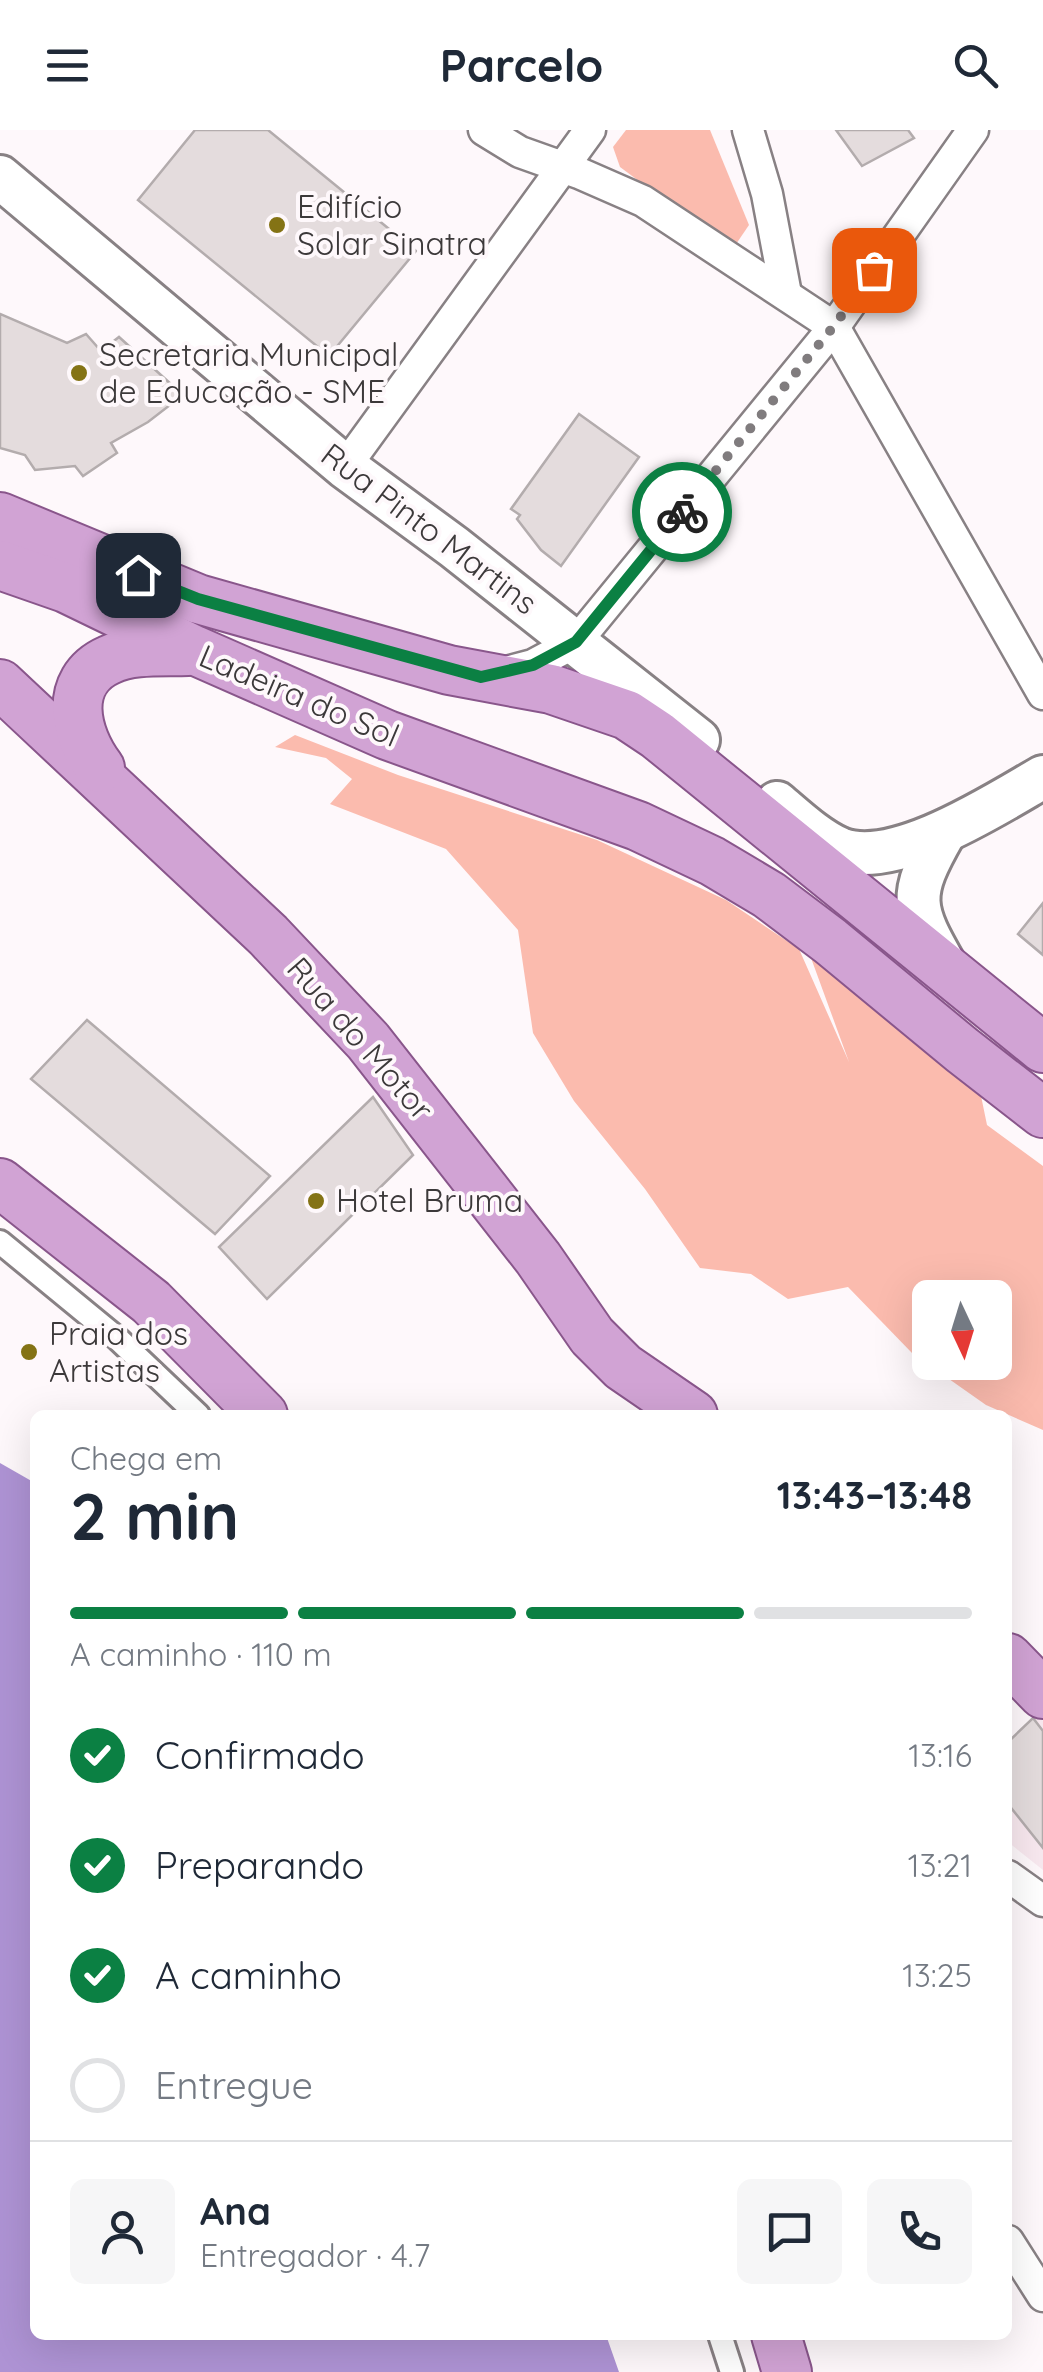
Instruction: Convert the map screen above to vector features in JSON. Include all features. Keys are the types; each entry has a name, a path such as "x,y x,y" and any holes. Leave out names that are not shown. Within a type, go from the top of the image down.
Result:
{"main road":[{"name":"Rua Pinto Martins","path":"0,178 345,467 576,642 818,836 842,850 864,853 944,833 1043,777"},
{"name":"Ladeira do Sol","path":"0,517 198,599 481,677 551,689 627,716 657,735 1043,1048"},
{"name":"Ladeira do Sol","path":"0,565 66,588 194,650 400,740 638,826 712,860 769,895 1043,1112"},
{"path":"122,800 82,739 76,713 80,688 94,669 112,658 194,650"},
{"name":"Rua do Motor","path":"0,684 268,935 368,1042 538,1258 592,1336 623,1367 686,1410"},
{"path":"944,833 922,872 918,894 923,928 948,970"},
{"path":"0,1183 151,1302 258,1410"},
{"path":"1012,1662 1043,1694"},
{"path":"777,2340 787,2372"}],"street":[{"path":"484,130 520,152 643,201 834,326 1043,694"},
{"path":"345,467 590,130"},
{"path":"748,130 767,194 786,294"},
{"path":"481,677 533,665 576,642 834,326 973,130"},
{"path":"0,1242 118,1338 193,1410"},
{"path":"1012,1879 1043,1901"},
{"path":"1012,2246 1043,2296"},
{"path":"722,2340 732,2372"}],"shaded area":[{"path":"626,130 710,130 749,225 732,250 620,167 613,147"},
{"path":"295,735 398,775 597,840 726,900 799,949 849,1062 803,936 980,1091 987,1125 1043,1166 1043,1430 1012,1416 1012,1410 986,1405 950,1380 1012,1380 1012,1280 912,1280 912,1353 848,1287 788,1299 751,1274 700,1268 645,1189 574,1101 533,1033 518,930 446,849 330,804 352,779 326,758 275,747"},
{"path":"0,1463 30,1480 30,2340 608,2340 619,2372 0,2372"},
{"path":"1038,1714 1043,1721 1043,1870 1012,1845 1012,1738"}],"building":[{"name":"Edifício Solar Sinatra","path":"195,130 268,130 416,251 329,356 138,200"},
{"path":"836,130 908,130 914,138 862,166"},
{"name":"Secretaria Municipal de Educação - SME","path":"0,314 67,343 86,334 101,351 119,337 183,395 148,422 111,443 117,453 83,476 75,466 35,470 25,455 0,448"},
{"path":"579,414 639,457 561,566 541,550 517,519 520,515 511,509"},
{"path":"1043,903 1043,955 1018,934"},
{"path":"87,1020 270,1176 215,1234 31,1079"},
{"name":"Hotel Bruma","path":"373,1097 413,1155 267,1299 219,1247"},
{"path":"1033,1718 1043,1731 1043,1848 1012,1809 1012,1738"}],"way so far":[{"path":"682,512 834,326 874,270"}],"place":[{"name":"Edifício Solar Sinatra","path":"277,225"},
{"name":"Secretaria Municipal de Educação - SME","path":"79,373"},
{"name":"Hotel Bruma","path":"316,1201"},
{"name":"Praia dos Artistas","path":"29,1352"}],"route":[{"path":"138,575 198,599 481,677 533,665 576,642 682,512"}]}
